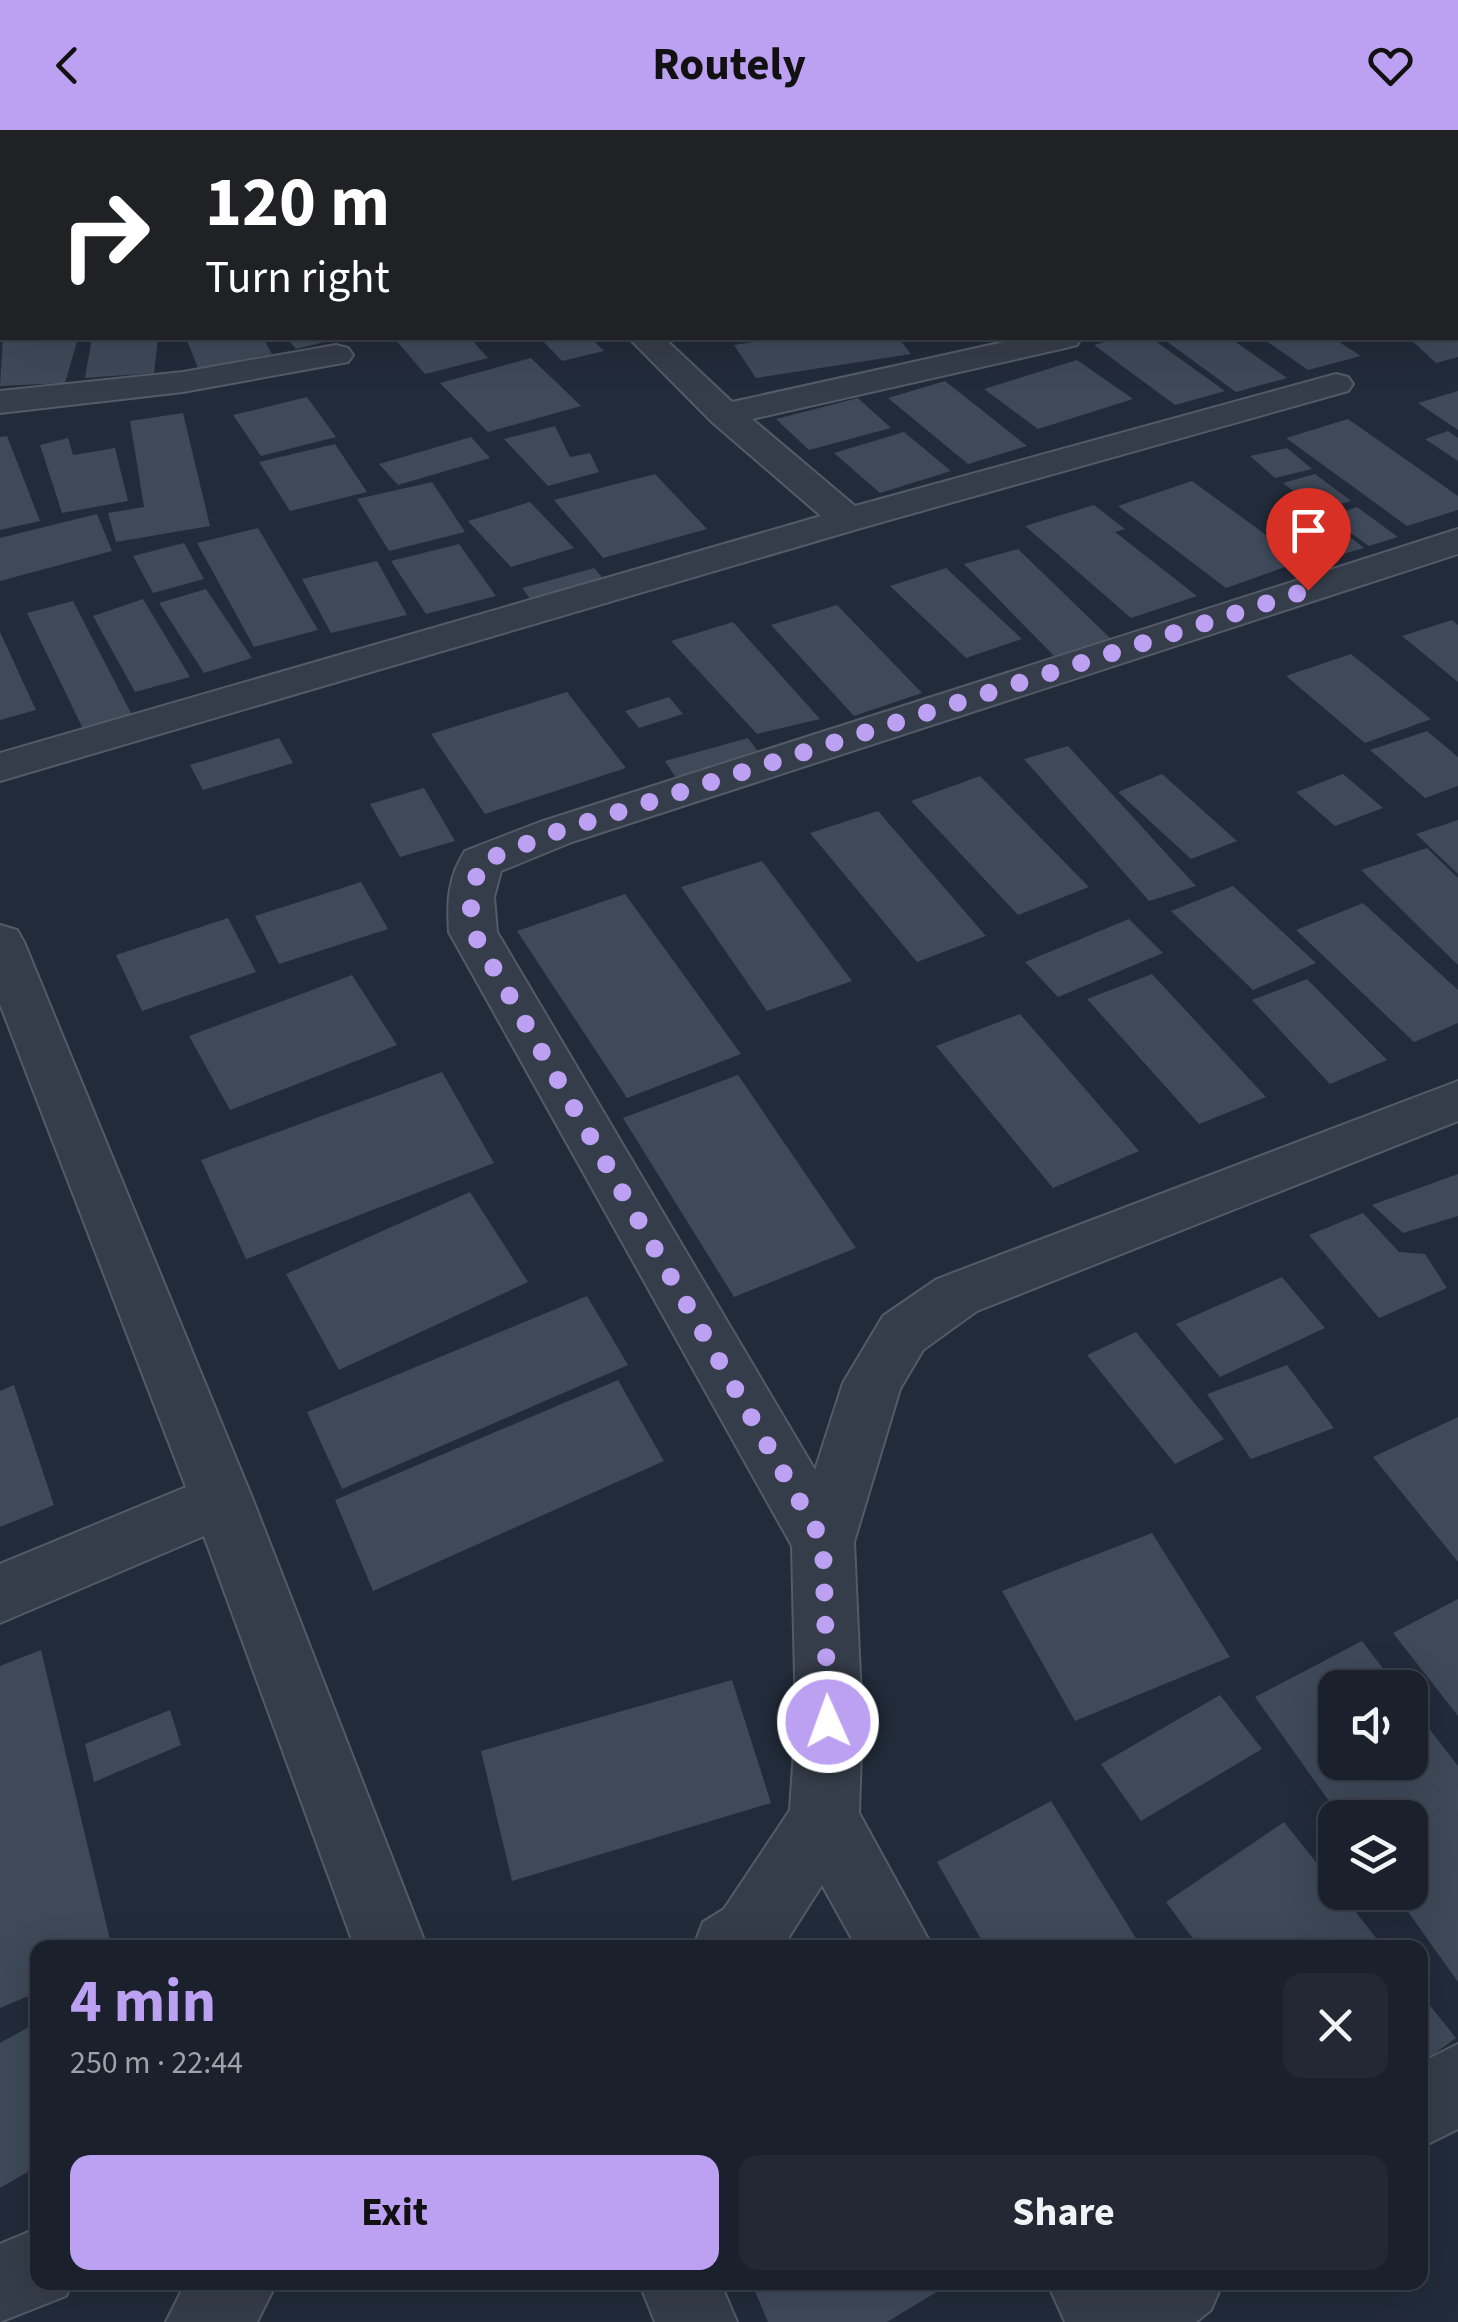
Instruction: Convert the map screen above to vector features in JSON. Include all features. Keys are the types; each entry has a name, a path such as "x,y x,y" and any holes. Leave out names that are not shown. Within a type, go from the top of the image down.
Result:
{"street":[{"path":"647,340 725,414 848,520"},
{"path":"725,414 1056,340"},
{"path":"0,402 183,382 336,355"},
{"path":"0,767 848,520 1336,384"},
{"path":"823,1542 473,932 470,897 481,862 575,826 1458,541"},
{"path":"3,959 222,1500 388,1940"},
{"path":"740,1940 749,1934 824,1820 828,1722 823,1542 872,1383 903,1334 957,1295 1458,1100"},
{"path":"0,1594 222,1500"},
{"path":"824,1820 892,1940"},
{"path":"1428,2104 1458,2082"},
{"path":"0,2285 30,2272"},
{"path":"207,2322 231,2290"},
{"path":"682,2290 696,2322"},
{"path":"1092,2290 1110,2322"},
{"path":"1128,2322 1171,2290"}],"building":[{"path":"3,340 77,340 65,383 0,386"},
{"path":"92,340 158,340 154,373 85,378"},
{"path":"187,340 264,340 272,354 198,368"},
{"path":"289,340 333,340 296,349"},
{"path":"396,340 472,340 488,358 425,374"},
{"path":"542,340 593,340 604,351 562,361"},
{"path":"768,340 900,340 911,354 756,378 734,345"},
{"path":"1113,340 1154,340 1225,391 1175,405 1094,345"},
{"path":"1165,340 1233,340 1287,378 1236,392"},
{"path":"1265,340 1336,340 1361,356 1308,370"},
{"path":"1411,340 1458,340 1458,357 1436,363"},
{"path":"531,358 581,406 488,432 440,383"},
{"path":"1077,360 1133,399 1038,429 984,389"},
{"path":"945,381 1027,446 968,464 888,398"},
{"path":"1458,391 1458,430 1418,403"},
{"path":"307,397 336,437 261,456 233,415"},
{"path":"858,398 891,428 809,450 776,419"},
{"path":"183,413 210,526 116,542 108,513 144,507 130,421"},
{"path":"1348,419 1458,496 1458,510 1407,526 1286,438"},
{"path":"555,426 570,457 590,453 599,472 548,486 504,439"},
{"path":"1448,431 1458,438 1458,461 1425,439"},
{"path":"904,432 951,471 880,493 834,453"},
{"path":"7,436 40,521 0,530 0,437"},
{"path":"471,437 490,458 398,485 379,464"},
{"path":"68,438 73,455 115,448 128,501 62,513 40,445"},
{"path":"335,444 367,492 290,511 259,462"},
{"path":"1287,448 1312,469 1275,478 1250,456"},
{"path":"655,474 707,529 603,558 554,500"},
{"path":"1315,474 1351,501 1318,510 1283,483"},
{"path":"1192,481 1302,561 1226,588 1118,506"},
{"path":"432,482 465,532 389,551 357,499"},
{"path":"530,502 574,548 511,567 468,521"},
{"path":"1094,505 1125,529 1115,532 1197,596 1131,618 1025,526"},
{"path":"1357,507 1398,537 1369,546 1328,517"},
{"path":"97,514 112,551 0,581 0,538"},
{"path":"1333,523 1364,548 1329,558 1298,533"},
{"path":"258,528 318,630 254,647 197,543"},
{"path":"184,543 204,579 153,593 133,556"},
{"path":"459,544 496,596 426,614 391,561"},
{"path":"1018,549 1111,639 1054,656 964,564"},
{"path":"377,561 407,615 331,633 302,579"},
{"path":"594,568 607,583 534,604 522,588"},
{"path":"946,568 1022,639 966,658 890,586"},
{"path":"206,589 252,658 204,673 159,603"},
{"path":"143,599 190,677 135,692 93,616"},
{"path":"73,601 132,715 83,729 27,613"},
{"path":"837,605 922,693 854,716 771,625"},
{"path":"1452,620 1458,625 1458,682 1402,636"},
{"path":"733,622 820,719 757,734 671,641"},
{"path":"0,632 36,710 0,720"},
{"path":"1351,654 1431,719 1365,743 1286,676"},
{"path":"567,692 626,768 485,814 431,734"},
{"path":"669,697 683,714 639,728 625,711"},
{"path":"1427,731 1458,757 1458,786 1425,798 1370,750"},
{"path":"279,738 293,763 203,790 190,765"},
{"path":"748,738 762,757 678,781 665,761"},
{"path":"1068,746 1196,886 1149,901 1024,759"},
{"path":"1162,774 1237,841 1191,859 1118,792"},
{"path":"1343,774 1383,808 1335,826 1296,792"},
{"path":"980,776 1089,887 1018,915 911,801"},
{"path":"424,788 455,841 400,857 370,804"},
{"path":"878,811 986,936 917,962 810,833"},
{"path":"1458,820 1458,874 1416,834"},
{"path":"1427,848 1458,878 1458,965 1361,870"},
{"path":"762,861 852,981 767,1011 681,887"},
{"path":"361,882 388,929 279,964 255,916"},
{"path":"1233,886 1316,963 1253,990 1171,911"},
{"path":"625,894 741,1054 627,1098 517,931"},
{"path":"1363,903 1458,990 1458,1023 1414,1042 1296,930"},
{"path":"228,918 256,972 142,1011 116,955"},
{"path":"1129,919 1163,953 1058,997 1025,962"},
{"path":"1152,974 1266,1097 1199,1124 1087,999"},
{"path":"352,975 397,1045 230,1110 189,1036"},
{"path":"1307,979 1387,1060 1330,1084 1252,1000"},
{"path":"1020,1014 1139,1151 1053,1188 936,1046"},
{"path":"442,1072 494,1163 246,1259 201,1160"},
{"path":"738,1075 856,1248 734,1297 623,1118"},
{"path":"1458,1174 1458,1216 1403,1233 1372,1205"},
{"path":"470,1192 528,1282 339,1370 286,1274"},
{"path":"1363,1213 1399,1252 1425,1254 1447,1288 1379,1318 1309,1235"},
{"path":"1282,1277 1325,1328 1220,1377 1176,1324"},
{"path":"587,1296 628,1365 342,1489 307,1412"},
{"path":"1136,1332 1224,1439 1175,1464 1087,1355"},
{"path":"1287,1365 1334,1428 1251,1459 1207,1394"},
{"path":"618,1380 664,1461 373,1591 335,1500"},
{"path":"14,1385 54,1505 0,1527 0,1391"},
{"path":"1458,1417 1458,1562 1373,1457"},
{"path":"1152,1533 1230,1657 1075,1721 1002,1591"},
{"path":"1458,1599 1458,1716 1428,1678 1428,1670 1422,1670 1393,1633"},
{"path":"1362,1641 1384,1670 1318,1670 1318,1780 1428,1780 1428,1727 1458,1766 1458,1982 1407,1910 1428,1910 1428,1800 1328,1800 1255,1697"},
{"path":"41,1650 110,1940 30,1940 30,1995 0,2008 0,1666"},
{"path":"732,1680 771,1803 512,1881 481,1751"},
{"path":"1220,1695 1262,1749 1141,1821 1101,1764"},
{"path":"170,1710 181,1745 94,1782 85,1744"},
{"path":"1051,1801 1137,1940 981,1940 937,1862"},
{"path":"1284,1822 1318,1865 1318,1910 1354,1910 1378,1940 1194,1940 1166,1902"},
{"path":"1428,2003 1456,2038 1428,2058"},
{"path":"30,2026 30,2171 0,2188 0,2043"},
{"path":"754,2290 940,2290 887,2322 768,2322"}],"route":[{"path":"828,1722 823,1542 473,932 470,897 481,862 556,832 1308,590"}]}
